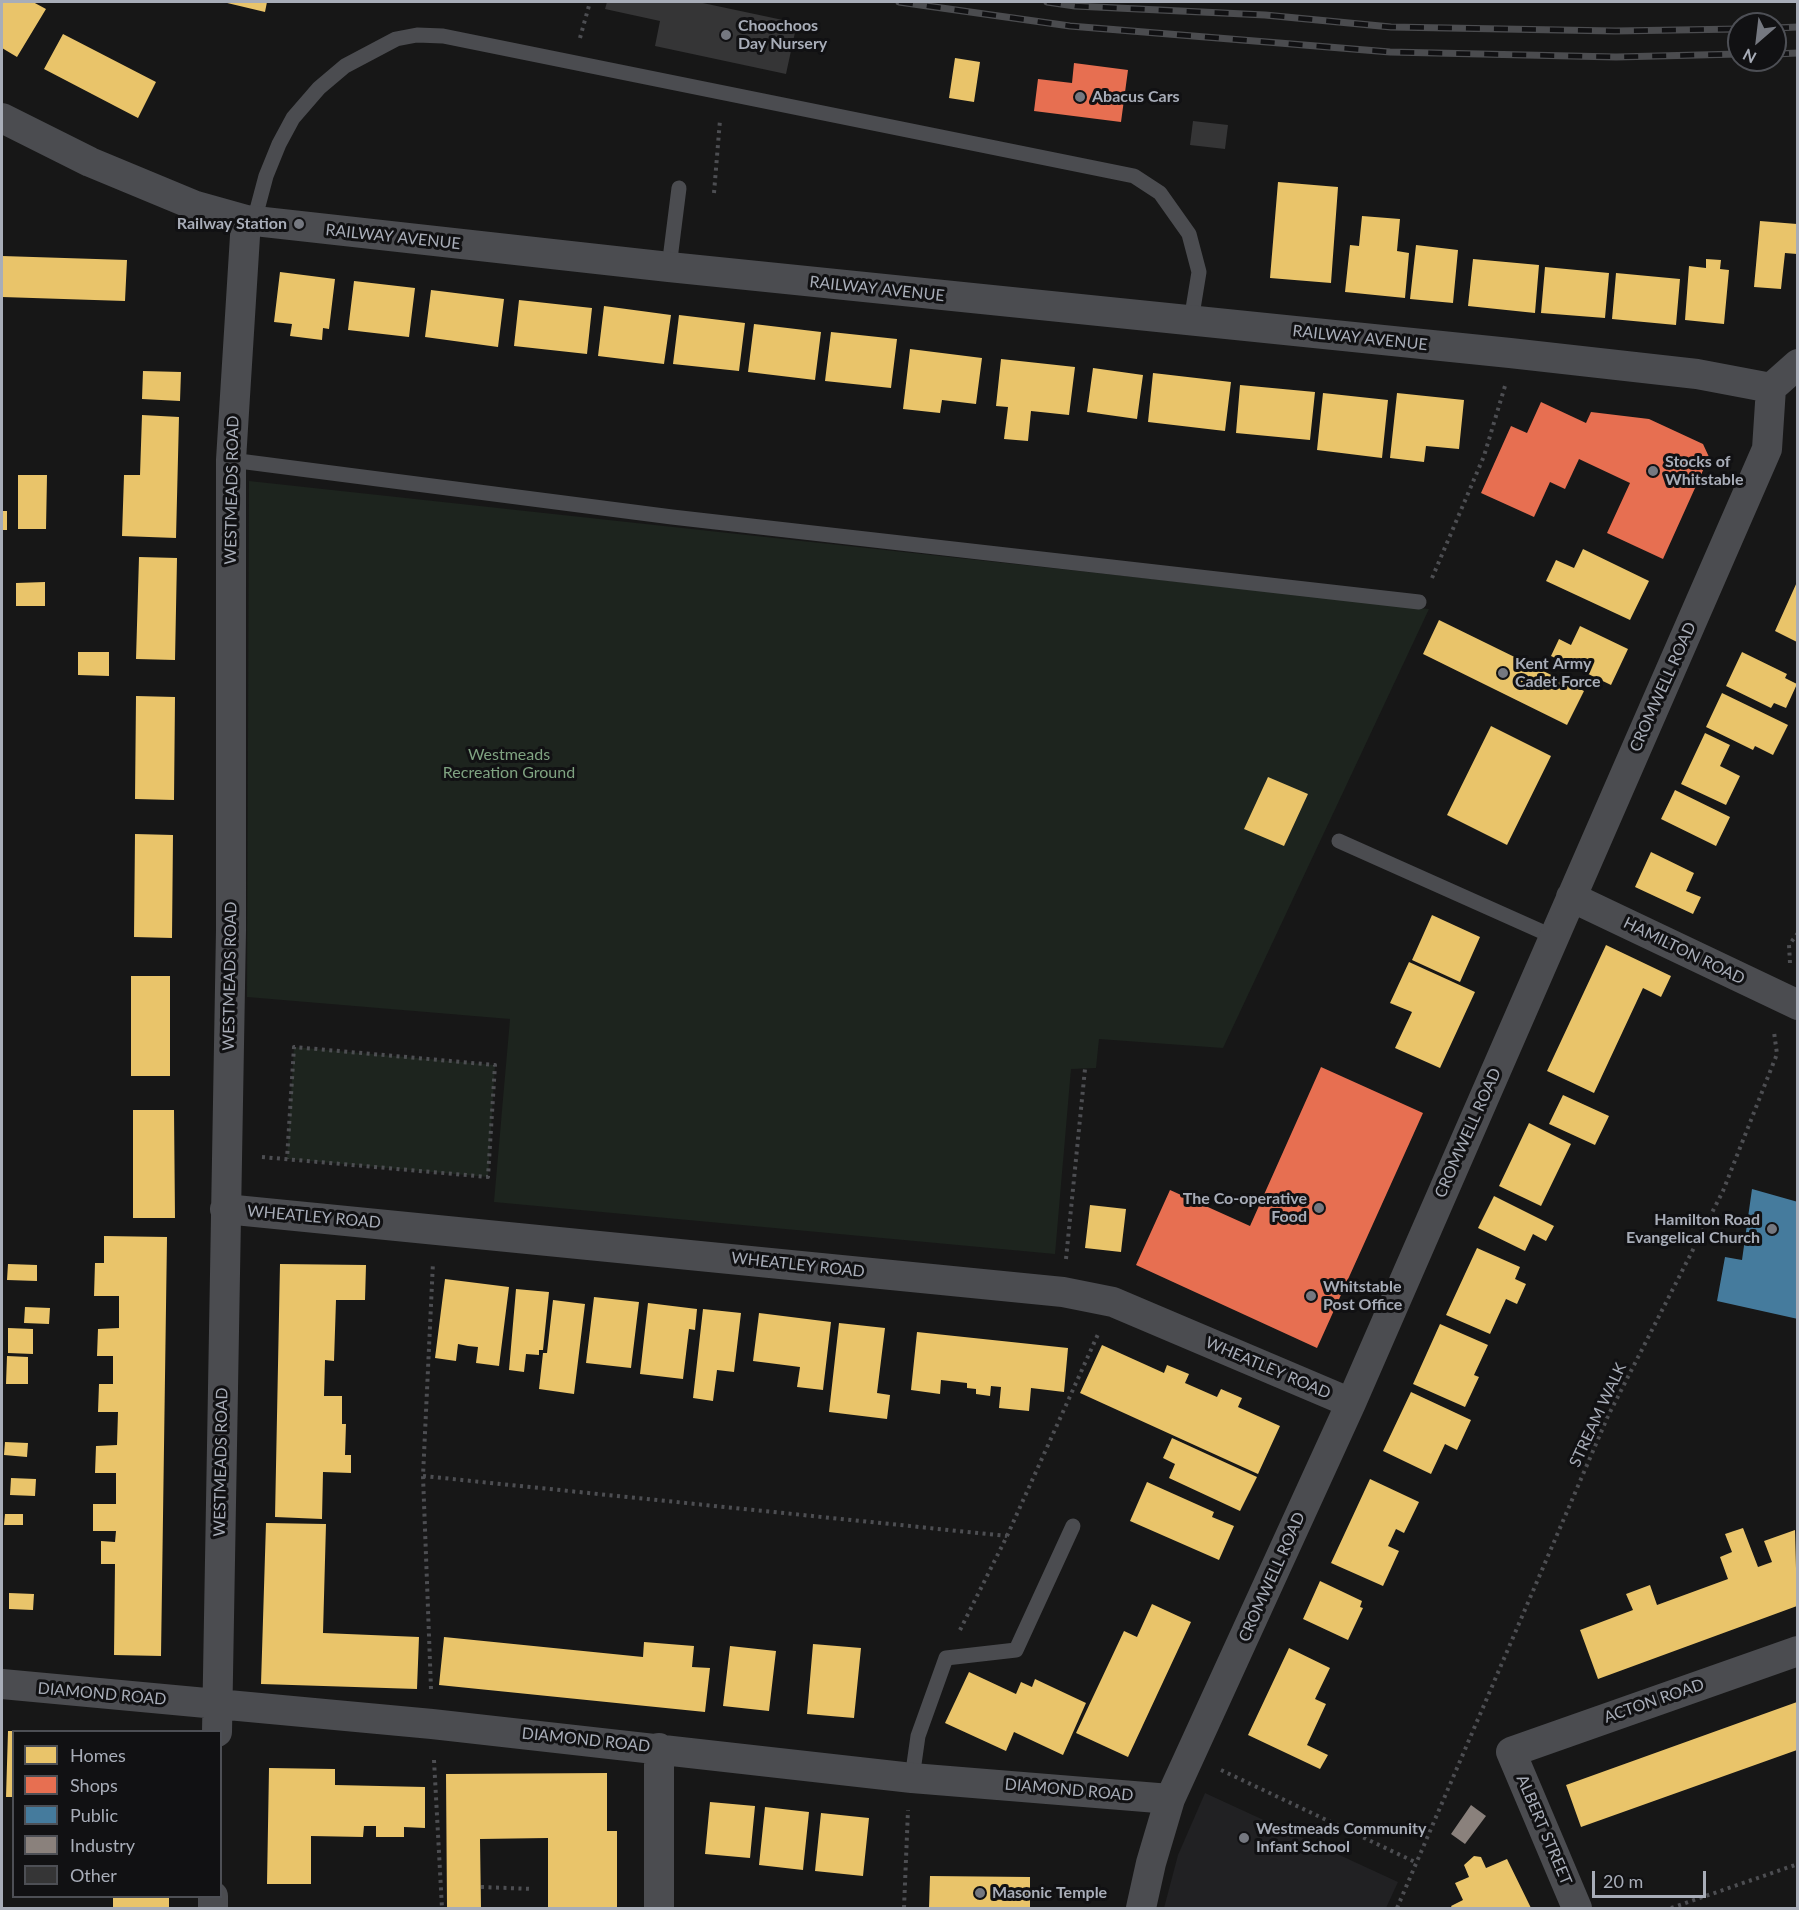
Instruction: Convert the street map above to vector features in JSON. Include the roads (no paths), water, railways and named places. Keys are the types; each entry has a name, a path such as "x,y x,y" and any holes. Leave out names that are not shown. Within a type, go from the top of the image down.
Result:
{"street":[{"name":"RAILWAY AVENUE","path":"2,118 90,162 196,206 250,221 669,267 1510,353 1697,374 1771,388"},
{"name":"WESTMEADS ROAD","path":"218,1718 231,930 231,460 250,221"},
{"path":"1771,388 1797,364"},
{"name":"CROMWELL ROAD","path":"1141,1908 1150,1863 1170,1799 1351,1403 1767,449 1771,388"},
{"name":"HAMILTON ROAD","path":"1571,897 1794,1004"},
{"name":"WHEATLEY ROAD","path":"225,1209 1063,1292 1113,1302 1351,1403"},
{"name":"ACTON ROAD","path":"1511,1752 1797,1651"},
{"name":"DIAMOND ROAD","path":"2,1684 218,1718 432,1724 912,1778 1170,1799"},
{"path":"659,1748 659,1908"},
{"name":"ALBERT STREET","path":"1511,1752 1577,1908"}],"lane":[{"path":"250,221 266,176 293,118 319,88 345,66 396,39 417,35 443,36 1134,176 1160,193 1189,234 1199,272 1191,321"},
{"path":"669,267 679,188"},
{"path":"231,460 672,518 1419,602"},
{"path":"1339,841 1554,937"},
{"path":"912,1778 918,1736 946,1658 1016,1650 1073,1526"}],"railway":[{"path":"899,2 1070,26 1390,52 1616,57 1727,54"},
{"path":"1047,2 1075,6 1265,15 1391,27 1615,31 1727,29"},
{"path":"1787,27 1798,27"},
{"path":"1787,53 1798,53"}],"place":[{"name":"Choochoos Day Nursery","path":"726,35"},
{"name":"Abacus Cars","path":"1080,97"},
{"name":"Railway Station","path":"299,224"},
{"name":"Stocks of Whitstable","path":"1653,471"},
{"name":"Kent Army Cadet Force","path":"1503,673"},
{"name":"The Co-operative Food","path":"1319,1208"},
{"name":"Hamilton Road Evangelical Church","path":"1772,1229"},
{"name":"Whitstable Post Office","path":"1311,1296"},
{"name":"Westmeads Community Infant School","path":"1244,1838"},
{"name":"Masonic Temple","path":"980,1893"}],"park label":[{"name":"Westmeads Recreation Ground","path":"509,764"}]}
